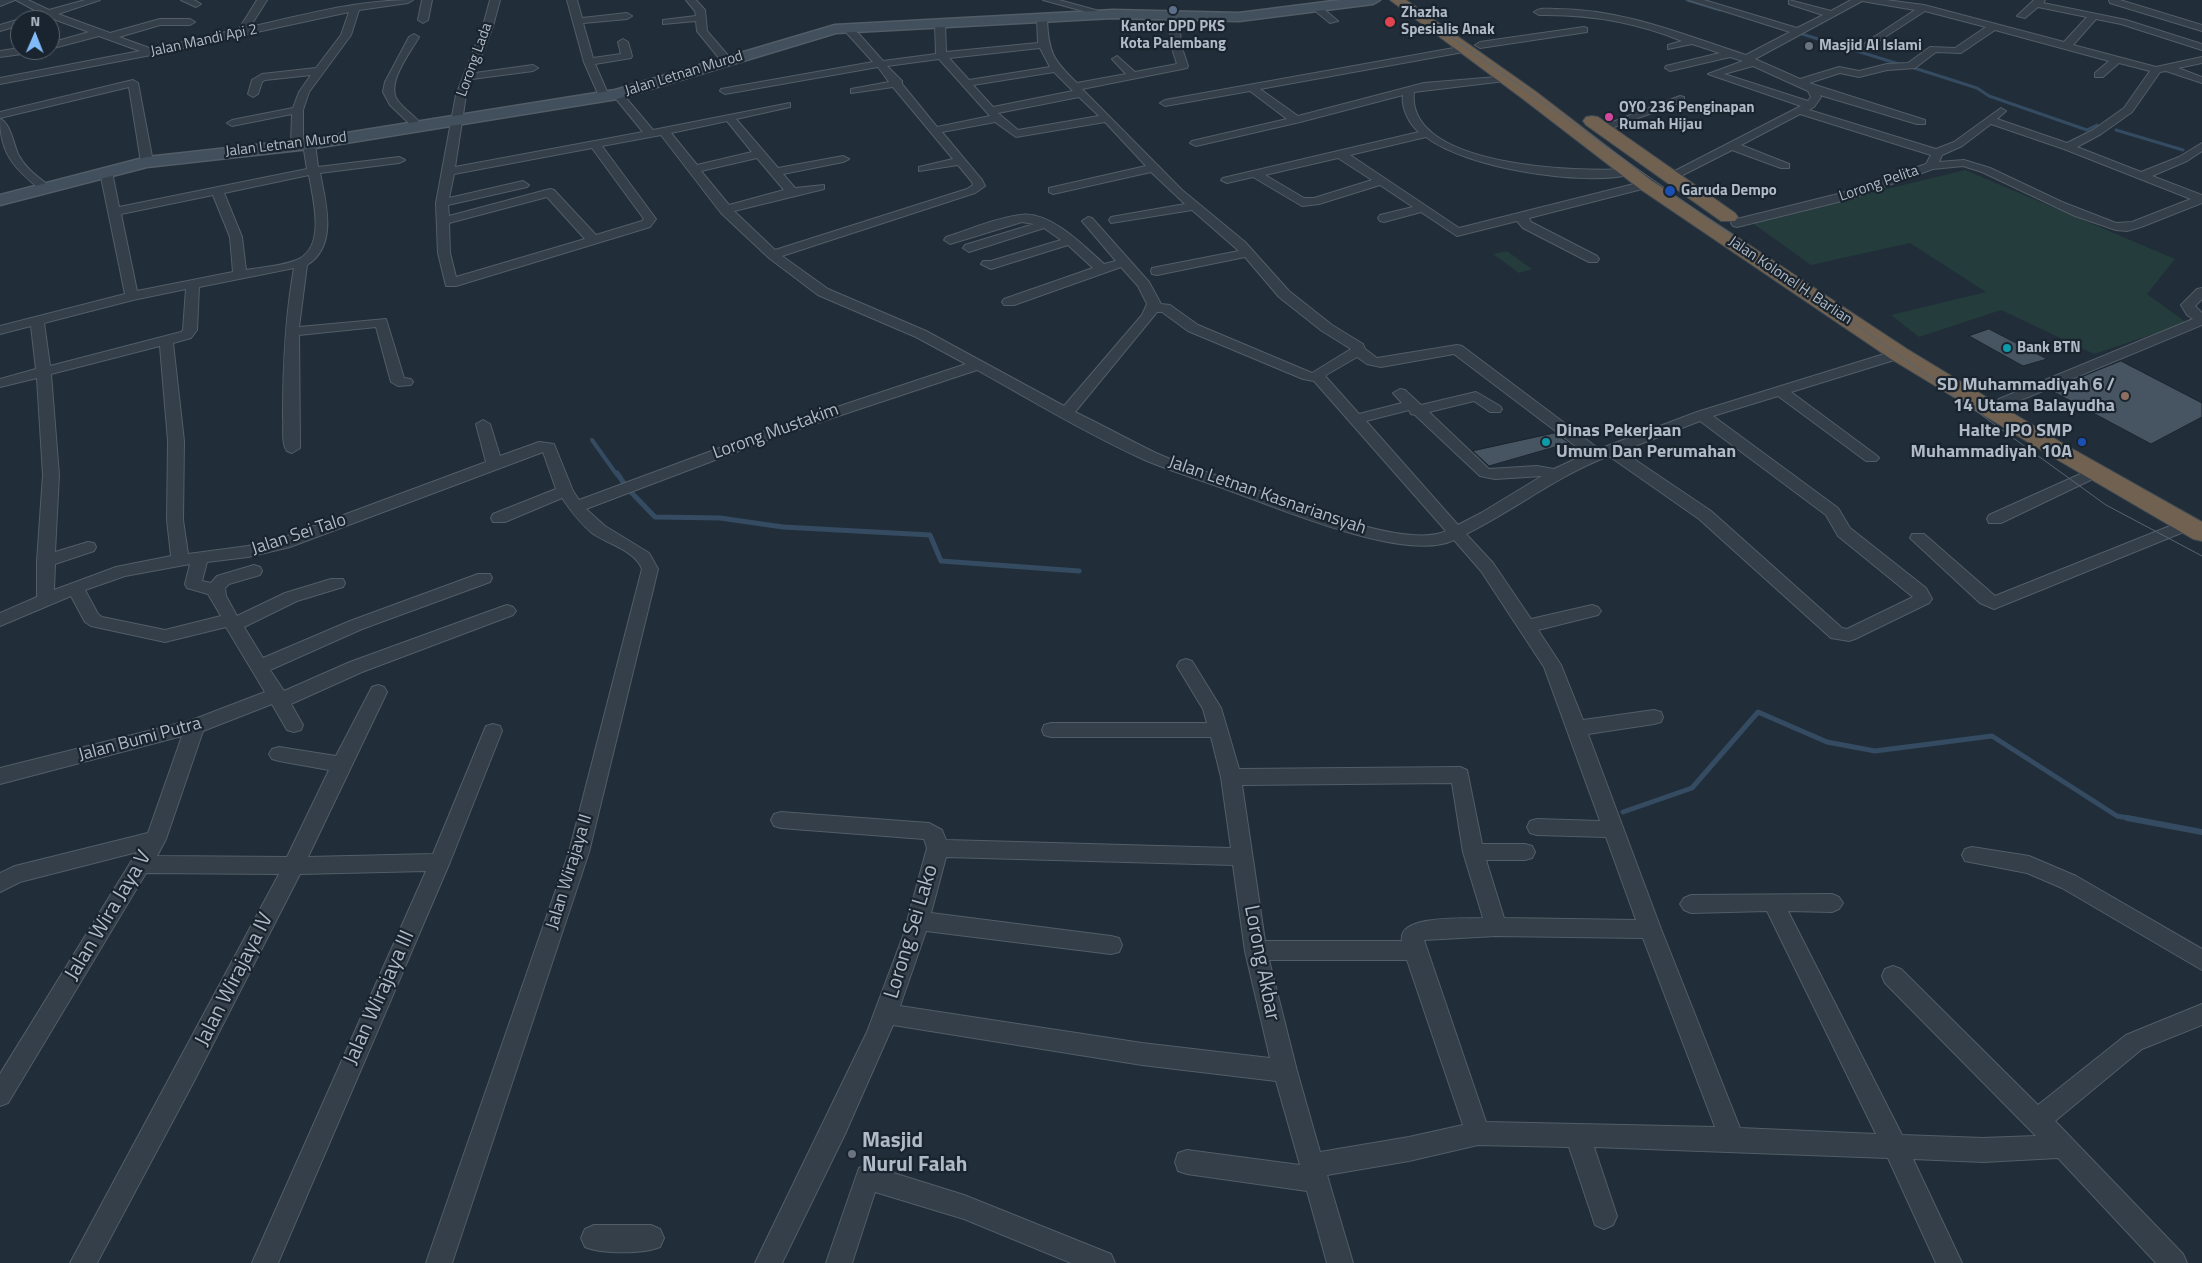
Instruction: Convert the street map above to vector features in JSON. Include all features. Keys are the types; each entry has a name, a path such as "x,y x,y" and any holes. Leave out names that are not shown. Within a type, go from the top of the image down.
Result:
{"highway":[{"name":"Jalan Kolonel H. Barlian","path":"1397,0 1550,92 1868,315 2197,528"},
{"path":"1415,0 1473,47"},
{"name":"Jalan Kolonel H. Barlian","path":"1473,47 1506,78 1646,185 1899,354 2096,472 2197,528"},
{"path":"1529,95 1550,92"}],"street":[{"path":"0,3 10,0"},
{"path":"21,0 41,10"},
{"path":"60,11 96,0"},
{"path":"241,33 262,0"},
{"name":"Jalan Mandi Api 2","path":"0,81 151,52 355,8 389,7 408,0"},
{"path":"423,20 427,0"},
{"name":"Lorong Lada","path":"495,0 488,26 461,95 449,172 442,203 444,253 453,283 593,240"},
{"path":"572,0 589,62 610,95 650,133"},
{"path":"691,0 700,10 702,31 727,61"},
{"path":"1048,0 1105,14"},
{"name":"Jalan Letnan Murod","path":"0,200 147,162 303,144 610,95 806,36 847,28 1105,14 1231,17 1310,5 1373,0"},
{"path":"1694,0 1796,31"},
{"path":"1811,0 1836,12"},
{"path":"1858,0 1796,31 1751,60 1713,74 1937,153"},
{"path":"1866,0 1923,5 2156,70 2170,69 2202,60"},
{"path":"2113,1 2202,28"},
{"path":"1789,2 1836,12"},
{"path":"2022,16 2038,2 2095,15 2202,47"},
{"path":"2147,10 2156,2"},
{"path":"1310,5 1333,21"},
{"path":"1868,45 1923,5"},
{"path":"1740,14 1754,6"},
{"path":"0,330 132,296 301,263 310,258 320,241 321,226 312,171 303,144 298,110 304,92 346,35 355,8"},
{"path":"1539,12 1578,12 1650,24 1692,41 1751,60 1802,82 1813,89 1921,122"},
{"path":"2066,46 2095,15"},
{"path":"577,21 627,16"},
{"path":"936,130 1078,90 1183,66 1176,45 1174,16"},
{"path":"60,18 151,52"},
{"path":"666,22 701,18"},
{"path":"1042,18 1042,45 1056,69 1107,118 1154,168 1248,253 1284,294 1327,328 1358,347 1358,351 1372,361 1381,363 1457,348 1604,452 1705,515 1837,634 1849,635 1923,599 1920,592 1844,532 1832,512 1702,414"},
{"path":"60,44 160,22 190,22"},
{"path":"940,23 941,55 994,115 1015,133 1021,134 1107,118"},
{"path":"1802,82 1839,70 1859,74 1905,66 1934,49 1958,51 1994,26"},
{"path":"771,253 976,189 979,186 962,161 908,99 898,83 847,28"},
{"path":"1165,103 1473,47 1584,30"},
{"path":"414,37 390,82 388,92 394,102 418,126"},
{"path":"1671,47 1692,41"},
{"path":"589,62 628,56 623,42"},
{"path":"725,91 801,75 881,63 1042,45"},
{"path":"1670,68 1730,54"},
{"path":"1117,59 1133,76"},
{"path":"2099,75 2116,60"},
{"path":"467,77 532,68"},
{"path":"967,83 1056,69"},
{"path":"2170,69 2202,80"},
{"path":"2068,147 2097,132 2128,110 2156,70"},
{"path":"254,94 257,80 262,77 318,71"},
{"path":"1196,143 1368,102 1431,84 1506,78"},
{"path":"0,115 133,82 147,162"},
{"path":"855,91 898,83"},
{"path":"1251,87 1296,120"},
{"path":"1671,177 1806,108 1816,97 1813,89"},
{"path":"1409,90 1408,105 1425,134 1451,149 1504,165 1565,172 1630,172"},
{"path":"1602,128 1680,99"},
{"path":"1368,102 1408,105"},
{"path":"449,172 596,145 786,105"},
{"path":"232,123 298,110"},
{"name":"Lorong Pelita","path":"1737,223 1846,196 1932,166 1937,153 1958,144 2002,111"},
{"path":"729,117 758,154 792,192"},
{"path":"1989,120 2142,175 2202,202"},
{"path":"0,122 14,155 23,170 45,188"},
{"name":"Jalan Letnan Kasnariansyah","path":"664,131 725,210 771,253 823,292 921,334 1066,414 1152,457 1335,522 1392,537 1417,540 1442,539 1556,476 1604,452 1702,414 1782,392 1899,354"},
{"path":"1227,180 1425,134"},
{"path":"444,221 550,192 593,240 640,226 650,219 596,145"},
{"path":"1732,146 1785,166"},
{"path":"2142,175 2183,159 2202,146"},
{"path":"1339,153 1457,232 1646,185"},
{"path":"693,169 758,154"},
{"path":"0,159 14,155"},
{"path":"774,172 843,159"},
{"path":"114,212 312,171 399,160"},
{"path":"923,169 962,161"},
{"path":"1932,166 1969,164 2116,227 2134,225 2188,204 2202,202"},
{"path":"1054,190 1154,168"},
{"path":"106,172 132,296"},
{"path":"1254,173 1302,202 1315,201 1380,180"},
{"path":"442,203 523,185"},
{"path":"725,210 792,192 820,187"},
{"path":"217,191 236,237 240,274"},
{"path":"1116,220 1194,206"},
{"path":"1384,218 1423,208"},
{"path":"1523,216 1523,221 1527,225 1593,259"},
{"path":"950,240 1024,218 1035,219 1066,239 1102,269"},
{"path":"1066,414 1153,308 1151,296 1088,221"},
{"path":"969,248 1045,224"},
{"path":"1066,239 991,265 987,264 1066,239"},
{"path":"1157,271 1248,253"},
{"path":"1009,302 1124,262"},
{"path":"292,448 290,400 293,332 301,263"},
{"path":"0,383 186,335 190,332 193,284"},
{"path":"2202,292 2188,306 2192,312 2202,319"},
{"path":"1153,308 1165,308 1198,330 1308,376 1319,378 1486,567 1527,626 1557,674 1650,930 1732,1139"},
{"path":"37,319 44,372 51,477 45,561 45,601"},
{"path":"2004,402 2202,319"},
{"path":"293,332 381,322 402,382"},
{"path":"166,341 176,441 175,520 180,559"},
{"path":"1319,378 1319,373 1358,351"},
{"name":"Lorong Mustakim","path":"570,499 636,483 839,409 979,365"},
{"path":"1782,392 1870,458"},
{"path":"1400,393 1413,408 1485,473 1497,476 1534,469 1556,476"},
{"path":"1357,419 1476,396 1495,409"},
{"path":"483,424 494,464"},
{"name":"Jalan Sei Talo","path":"0,620 76,589 139,567 180,559 259,550 284,542 538,447 549,447 570,499"},
{"path":"1995,519 2096,472"},
{"path":"499,518 570,499"},
{"name":"Jalan Wirajaya II","path":"439,1263 579,852 650,569 645,557 599,531 570,499"},
{"path":"1918,538 1986,599 1994,603 2197,528"},
{"path":"45,561 88,547"},
{"path":"200,558 193,584 216,590 232,623 294,725"},
{"path":"216,590 223,580 254,571"},
{"path":"258,668 356,625 484,578"},
{"path":"76,589 92,618 98,622 165,636 232,623 291,597 336,582"},
{"name":"Jalan Bumi Putra","path":"0,776 195,726 278,698 507,611"},
{"path":"1527,626 1592,611"},
{"name":"Lorong Akbar","path":"1186,666 1208,700 1231,777 1256,951 1284,1071 1340,1263"},
{"name":"Jalan Wirajaya IV","path":"83,1263 234,985 294,866 340,764 378,692"},
{"path":"1577,728 1654,718"},
{"name":"Jalan Wira Jaya V","path":"0,1095 156,839 195,726"},
{"path":"1051,730 1218,730"},
{"name":"Jalan Wirajaya III","path":"265,1263 440,862 493,732"},
{"path":"279,754 340,764"},
{"path":"1231,777 1460,775 1473,852 1496,928"},
{"path":"781,820 929,831 935,836 938,848"},
{"path":"1537,827 1613,829"},
{"path":"0,883 15,875 156,839"},
{"name":"Lorong Sei Lako","path":"768,1263 855,1088 887,1014 920,921 938,848 1242,857"},
{"path":"1473,852 1526,852"},
{"path":"1972,855 2028,866 2069,882 2202,960"},
{"path":"140,864 294,866 440,862"},
{"path":"1773,902 1895,1146 1949,1263"},
{"path":"1691,904 1832,903"},
{"path":"920,921 1111,945"},
{"path":"1478,1133 1415,950 1412,936 1419,931 1496,928 1650,930"},
{"path":"1256,951 1415,950"},
{"path":"1893,976 2063,1146 2174,1263"},
{"path":"887,1014 1142,1054 1284,1071"},
{"path":"2036,1121 2134,1042 2201,1017"},
{"path":"1187,1162 1314,1173 1478,1133 1732,1139 1983,1150 2063,1146"},
{"path":"1577,1134 1604,1216"},
{"path":"839,1263 868,1177 964,1207 1102,1263"},
{"path":"594,1238 651,1238"}],"green space":[{"path":"1965,170 2175,259 2147,294 2187,323 2094,354 2001,310 1919,337 1891,315 1986,292 1910,243 1811,265 1751,222"},
{"path":"1507,251 1532,269 1519,273 1493,254"}],"building":[{"name":"Bank BTN","path":"1989,329 2047,359 2023,366 1969,336"},
{"name":"SD Muhammadiyah 6 / 14 Utama Balayudha","path":"2121,361 2202,403 2202,417 2151,444 2050,390"},
{"path":"1555,433 1569,443 1489,466 1473,451"}],"waterway":[{"path":"1687,0 1720,10"},
{"path":"1802,34 1902,65"},
{"path":"1911,67 1977,88 1989,96 2087,130 2097,125"},
{"path":"2116,130 2183,150"},
{"path":"592,440 617,475"},
{"path":"617,473 625,485"},
{"path":"628,489 655,517 720,518 783,527 930,535 941,561 1079,571"},
{"path":"1623,812 1692,788 1758,712 1827,742 1875,751 1992,736 2117,816 2134,819"},
{"path":"2127,818 2202,832"}],"tram line":[{"path":"1399,0 1792,278 2106,505 2202,556"}],"place":[{"name":"Kantor DPD PKS Kota Palembang","path":"1173,10"},
{"name":"Zhazha Spesialis Anak","path":"1390,22"},
{"name":"Masjid Al Islami","path":"1809,46"},
{"name":"OYO 236 Penginapan Rumah Hijau","path":"1609,117"},
{"name":"Garuda Dempo","path":"1670,191"},
{"name":"Bank BTN","path":"2007,348"},
{"name":"SD Muhammadiyah 6 / 14 Utama Balayudha","path":"2125,396"},
{"name":"Dinas Pekerjaan Umum Dan Perumahan","path":"1546,442"},
{"name":"Halte JPO SMP Muhammadiyah 10A","path":"2082,442"},
{"name":"Masjid Nurul Falah","path":"852,1154"}]}
